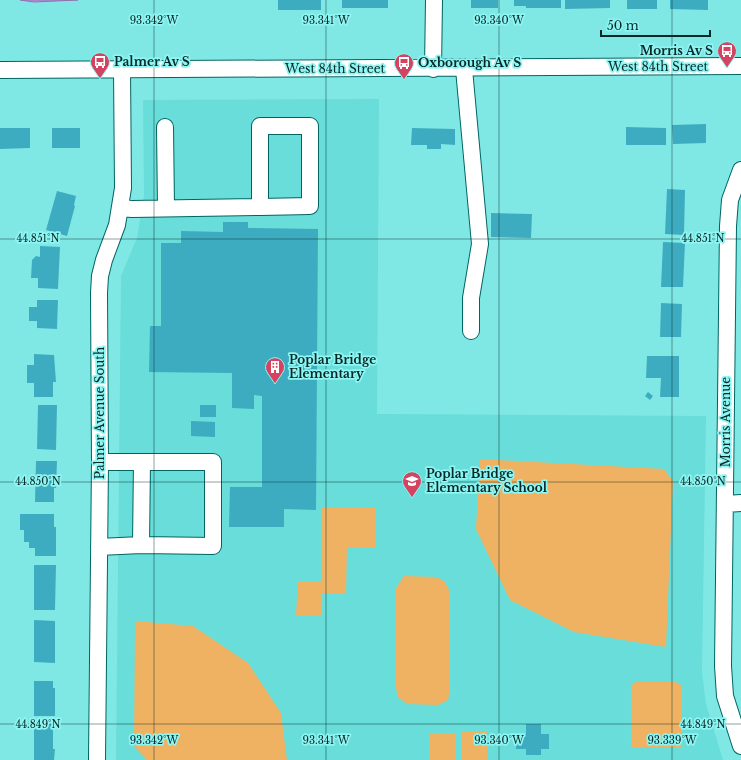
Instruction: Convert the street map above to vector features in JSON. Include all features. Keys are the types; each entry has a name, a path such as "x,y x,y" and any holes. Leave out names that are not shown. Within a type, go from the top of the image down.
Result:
{"street":[{"path":"433,68 434,0"},
{"name":"West 84th Street","path":"0,70 741,66"},
{"path":"464,68 480,244 471,298 471,331"},
{"name":"Palmer Avenue South","path":"97,760 100,276 116,225 123,188 122,70"},
{"path":"165,126 166,208"},
{"path":"120,208 166,208 260,207 310,206 310,126 260,126 260,207"},
{"name":"Morris Avenue","path":"741,170 730,200 728,226 734,290 733,504 723,666 726,696 741,746"},
{"path":"99,547 141,545 213,546 213,462 100,462"},
{"path":"141,545 142,462"}],"shaded area":[{"path":"20,0 78,0 34,2"},
{"name":"Poplar Bridge Elementary School","path":"379,99 377,414 706,416 702,672 706,704 723,760 116,760 121,276 137,238 144,195 143,100"},
{"path":"480,459 664,469 673,481 666,647 574,632 510,600 476,529"},
{"path":"322,508 376,508 376,547 347,547 346,593 321,593 321,615 296,615 298,581 322,581"},
{"path":"404,576 437,577 445,582 450,592 450,690 448,700 438,705 407,704 398,697 396,688 396,588"},
{"path":"135,621 193,626 248,663 281,713 287,760 147,760 134,746"},
{"path":"675,682 680,684 682,687 682,747 631,747 631,688 633,683"},
{"path":"462,732 487,732 487,760 462,760"},
{"path":"430,733 455,733 455,760 430,760"}],"building":[{"path":"278,0 321,0 321,10 278,10"},
{"path":"342,0 388,0 388,8 342,8"},
{"path":"471,0 498,0 498,8 471,8"},
{"path":"514,0 526,0 526,6 514,6"},
{"path":"526,0 561,0 561,8 526,8"},
{"path":"565,0 610,0 610,8 565,9"},
{"path":"627,0 657,0 657,9 627,9"},
{"path":"670,0 708,0 708,10 670,9"},
{"path":"706,124 706,143 673,144 672,125"},
{"path":"626,127 666,128 666,145 626,145"},
{"path":"0,128 30,128 30,148 0,149"},
{"path":"52,128 80,128 80,148 52,148"},
{"path":"412,128 455,129 455,145 441,144 441,149 427,149 427,145 411,145"},
{"path":"667,189 685,190 684,235 665,234"},
{"path":"57,191 76,196 75,206 67,236 46,230"},
{"path":"491,213 532,214 531,238 491,237"},
{"name":"Poplar Bridge Elementary","path":"223,222 248,222 248,228 318,229 316,510 284,509 284,527 229,527 230,487 262,487 262,396 254,395 254,409 232,408 232,373 149,372 150,326 161,326 161,243 181,243 181,231 223,232"},
{"path":"663,242 685,243 683,287 661,287"},
{"path":"40,246 60,247 58,289 38,288 38,278 31,278 32,260 36,256 40,257"},
{"path":"37,300 58,300 57,329 37,328 37,321 29,321 29,307 37,307"},
{"path":"661,303 682,304 681,337 660,337"},
{"path":"34,354 54,355 56,382 53,382 53,397 34,397 34,383 27,383 27,365 34,365"},
{"path":"647,356 679,356 679,397 660,397 661,378 646,378"},
{"path":"648,392 653,396 650,400 645,396"},
{"path":"38,405 57,405 56,450 37,449"},
{"path":"200,405 216,405 216,417 200,417"},
{"path":"191,421 215,422 215,437 191,436"},
{"path":"36,461 57,461 54,502 35,502"},
{"path":"20,514 54,514 54,527 56,527 56,556 35,556 35,548 29,548 29,542 24,542 24,530 20,530"},
{"path":"34,565 56,565 55,610 34,610"},
{"path":"34,620 55,621 55,663 34,662"},
{"path":"34,681 53,681 53,688 55,688 55,716 34,716"},
{"path":"34,724 53,724 53,749 55,749 54,760 34,760"},
{"path":"526,724 541,724 541,734 549,734 549,749 541,749 541,755 526,755 526,749 516,749 517,734 526,734"}],"place":[{"name":"Morris Av S","path":"727,68"},
{"name":"Palmer Av S","path":"100,79"},
{"name":"Oxborough Av S","path":"404,80"},
{"name":"Poplar Bridge Elementary","path":"275,384"},
{"name":"Poplar Bridge Elementary School","path":"412,498"}]}
